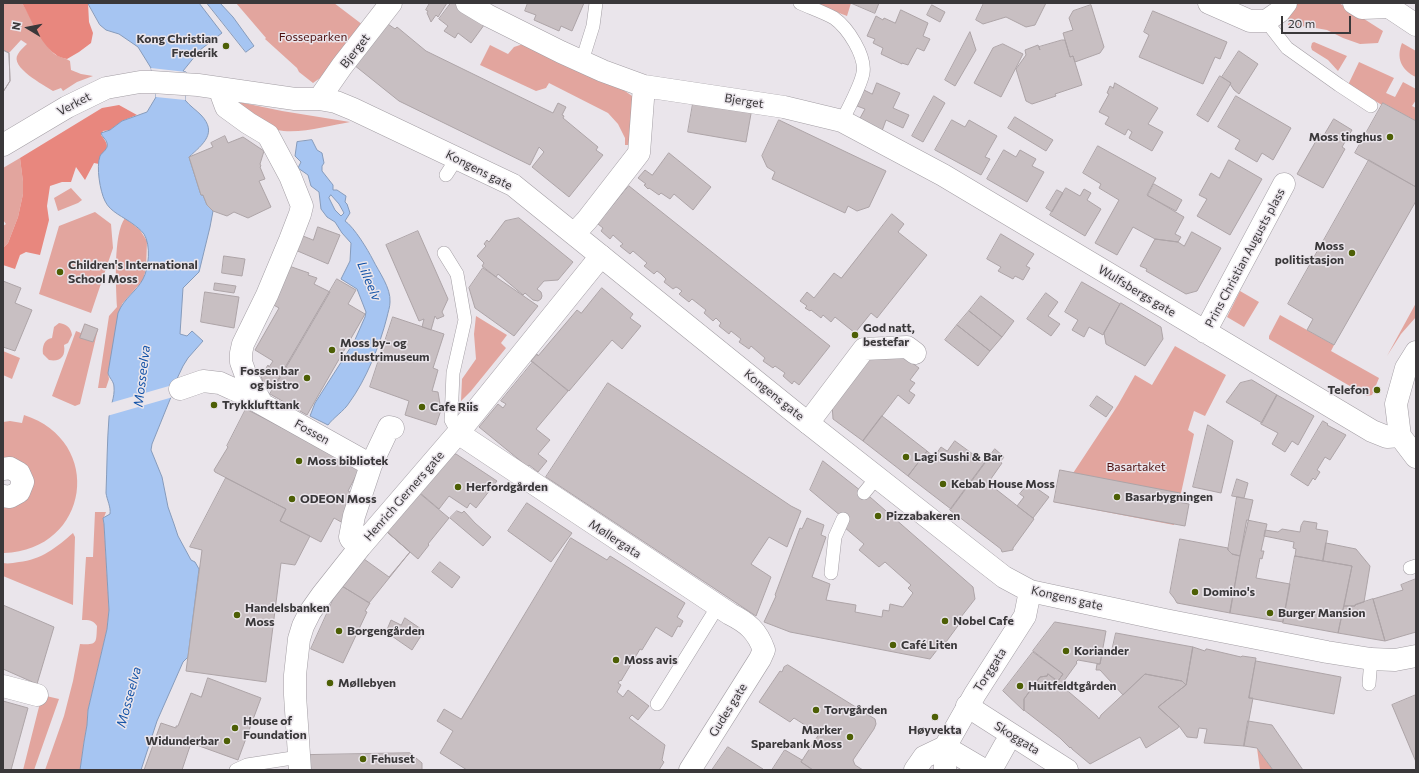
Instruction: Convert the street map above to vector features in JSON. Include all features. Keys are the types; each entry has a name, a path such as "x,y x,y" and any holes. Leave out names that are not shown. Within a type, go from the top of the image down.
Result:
{"main road":[{"name":"Bjerget","path":"319,99 342,66 391,3"},
{"name":"Bjerget","path":"467,3 487,15 561,52 582,60 603,71 644,86 784,107 842,121 874,138"},
{"path":"1209,3 1261,15 1279,12 1286,3"},
{"path":"1354,3 1362,8 1386,5 1416,25"},
{"name":"Kongens gate","path":"152,82 185,84 295,99 319,99 336,102 353,109 451,166 513,185 808,423 871,485 1004,577 1030,591 1165,620 1327,652 1395,660 1416,656"},
{"name":"Verket","path":"3,145 68,107 106,88 122,84 152,82"},
{"path":"574,234 587,220 638,153 644,86"},
{"path":"219,88 226,107 268,135 290,176 302,206 290,240 267,295 243,344 241,353 241,362 245,373 262,404"},
{"name":"Wulfsbergs gate","path":"874,138 943,175 1372,431 1387,437 1400,436"},
{"name":"Prins Christian Augusts plass","path":"1205,332 1284,184"},
{"name":"Henrich Gerners gate","path":"299,764 295,675 299,639 303,626 310,612 360,546 458,433 601,256"},
{"path":"808,423 864,349 907,347 915,353"},
{"path":"1416,352 1406,368 1396,404 1400,436 1416,457"},
{"name":"Fossen","path":"180,389 203,382 220,383 244,394 371,465"},
{"path":"351,539 350,537 354,516 371,465 389,427 393,428"},
{"name":"Møllergata","path":"458,433 499,453 718,606 743,614 760,639 764,650"},
{"path":"3,469 10,468 19,473 23,482 19,492 10,497 3,496"},
{"name":"Torggata","path":"945,770 945,747 967,706 1025,616 1030,591"},
{"name":"Gudes gate","path":"690,770 760,659 764,650"},
{"path":"3,686 37,696"},
{"name":"Skoggata","path":"967,706 1067,770"},
{"path":"991,770 1005,745"},
{"path":"915,770 924,757 945,747 984,770"}],"lane":[{"path":"582,60 593,26 596,3"},
{"path":"800,3 834,19 849,34 859,52 864,66 863,75 842,121"},
{"path":"1261,15 1287,48 1339,86 1371,106"},
{"path":"444,253 457,274 465,320 453,373 451,420 458,433"},
{"path":"832,573 835,537 843,519"},
{"path":"657,704 718,606"},
{"path":"1369,684 1371,658"},
{"path":"236,770 247,765 299,764"}],"green space":[{"path":"3,3 22,3 47,46 56,55 70,61 71,70 81,74 93,76 77,82 63,91 61,88 53,91 29,75 18,64 17,59 18,54 27,44 21,40 9,53 3,50"},
{"name":"Fosseparken","path":"236,3 334,3 363,25 320,78 313,83 299,72 297,68 265,39 266,38"},
{"path":"813,3 851,3 847,16"},
{"path":"1296,3 1339,3 1383,31 1378,43 1360,44 1327,30 1288,25 1288,15"},
{"path":"1314,42 1347,56 1338,71 1328,60 1312,50 1312,43"},
{"path":"1402,43 1416,51 1416,77 1407,71 1401,63 1400,48"},
{"path":"523,44 618,86 632,96 634,103 629,145 625,145 625,138 618,124 608,113 549,83 546,88 536,91 480,65 490,45 508,54 514,47"},
{"path":"1359,62 1394,78 1386,93 1395,97 1403,82 1416,89 1416,100 1412,106 1416,108 1416,121 1383,103 1382,105 1348,85"},
{"path":"234,101 282,111 350,122 307,130 285,131 266,126"},
{"path":"20,158 23,194 18,217 8,243 3,248 3,226 6,224 3,220 3,168"},
{"path":"71,188 82,200 58,211 54,198"},
{"path":"95,212 111,224 113,248 91,313 39,294 59,226"},
{"path":"125,218 140,230 147,241 146,269 143,280 122,304 108,373 109,379 106,388 98,388 109,316 117,307 117,248 121,226"},
{"path":"1240,291 1259,302 1244,327 1227,317"},
{"path":"1416,303 1416,317 1401,334 1387,356"},
{"path":"1280,315 1334,345 1331,351 1379,378 1372,395 1367,396 1269,339 1269,336"},
{"path":"476,316 507,335 501,343 506,348 461,401 462,379 476,359 474,334"},
{"path":"59,323 68,326 72,335 68,343 64,345 63,356 56,360 49,360 43,354 43,346 47,340 52,338 54,327"},
{"path":"85,324 98,329 80,404 75,406 52,396 76,331 81,333"},
{"name":"Basartaket","path":"1175,346 1226,375 1205,416 1194,411 1188,430 1194,434 1174,525 1054,502 1118,405 1135,375 1152,385"},
{"path":"3,351 20,358 12,379 3,375"},
{"path":"24,415 50,428 67,447 76,469 77,493 69,515 55,534 33,547 4,553 3,496 19,492 3,469 3,422 10,421 22,423"},
{"path":"95,512 106,512 103,520 109,610 107,629 88,710 80,770 45,770 64,716 80,644 90,644 95,642 96,639 97,626 91,621 82,620 86,557 93,557"},
{"path":"73,533 75,537 73,605 3,576 3,563 27,561 42,556 55,548"},
{"path":"42,695 59,699 34,770 23,770"},
{"path":"1257,748 1273,770 1260,770"}],"shaded area":[{"path":"22,3 88,3 89,22 93,33 91,43 67,59 58,56 44,43"},
{"path":"119,105 137,115 122,121 110,130 103,131 101,135 107,144 107,147 100,159 99,164 94,163 85,180 76,167 71,182 62,182 50,186 47,206 49,220 40,255 26,252 20,255 15,269 3,265 3,248 8,243 18,217 23,194 20,158 102,108"}],"water":[{"name":"Mosseelva","path":"88,3 199,3 222,33 200,50 183,71 186,72 185,100 201,115 206,121 208,127 207,138 189,157 201,195 203,195 207,205 213,211 199,272 183,288 180,334 187,336 192,331 203,341 183,366 174,385 151,450 162,477 168,507 178,536 191,560 195,562 199,569 188,657 183,662 157,721 141,770 80,770 88,710 107,629 109,610 103,518 110,514 106,493 107,445 109,417 114,385 108,373 118,313 143,279 147,269 148,256 148,244 144,234 110,208 103,197 98,166 100,156 106,149 107,145 101,133 110,130 122,121 147,112 156,97 151,68 138,47 119,34 106,30 100,25"},
{"path":"207,3 220,3 233,17 254,46 246,52"},
{"name":"Lilleelv","path":"312,140 317,150 322,153 324,163 322,166 322,171 333,185 333,190 337,190 346,196 345,202 350,213 345,221 356,233 368,251 384,280 390,297 390,306 384,328 367,373 347,406 328,425 310,416 315,403 354,342 366,312 357,289 341,279 350,261 351,243 335,222 327,217 321,209 319,192 311,186 308,175 298,168 301,162 295,156 297,142","holes":["331,195 339,204 344,213 341,216 335,210 329,198"]}],"pier":[{"path":"151,68 186,72 185,100 156,97"},
{"path":"176,384 173,397 107,416 110,403"}],"building":[{"path":"430,3 447,3 438,17 436,15 431,22 427,13 428,11 426,10"},
{"path":"451,3 461,3 487,21 471,43 458,33 455,38 444,31 448,26 439,19"},
{"path":"528,3 584,3 572,31 561,26 559,31 534,20 536,15 525,11"},
{"path":"851,3 879,3 875,13"},
{"path":"984,3 1046,3 1035,25 1026,27 1006,17 983,24 976,20"},
{"path":"932,5 945,12 940,22 927,15"},
{"path":"1091,5 1104,47 1100,53 1075,62 1073,56 1070,57 1063,33 1073,30 1069,18 1073,11"},
{"path":"901,10 928,23 923,36 930,39 924,51 917,48 908,65 902,64 881,54 883,48 873,43 875,39 867,36 876,16 883,20 884,18 895,23"},
{"path":"1153,11 1227,42 1220,59 1215,57 1203,84 1139,57 1149,35 1144,32"},
{"path":"388,24 395,29 397,27 426,51 553,113 558,103 566,107 562,115 564,116 563,118 598,147 596,150 603,155 569,197 532,167 544,152 539,147 530,165 399,101 354,65"},
{"path":"970,32 976,50 955,86 945,80"},
{"path":"1065,40 1070,57 1073,56 1082,85 1032,104 1026,101 1016,69 1026,55 1025,50 1038,45 1040,50 1039,47"},
{"path":"1003,44 1023,54 1001,97 974,83 993,48"},
{"path":"3,50 9,53 10,81 3,92"},
{"path":"3,50 9,53 10,81 3,92"},
{"path":"1239,51 1258,64 1239,94 1234,90 1230,84 1231,83 1222,77"},
{"path":"1220,76 1231,83 1208,122 1197,115"},
{"path":"877,83 900,93 893,108 909,115 903,128 886,120 882,131 859,120 865,109 857,106 864,90 872,94"},
{"path":"1115,83 1158,108 1148,124 1163,132 1152,151 1129,138 1132,132 1128,129 1125,135 1105,124 1109,117 1099,112 1109,94 1107,93 1110,86 1113,88"},
{"path":"934,96 945,103 923,142 912,136"},
{"path":"1236,96 1291,128 1273,160 1262,153 1257,162 1235,149 1240,140 1218,127"},
{"path":"694,98 752,108 746,142 688,132"},
{"name":"Moss tinghus","path":"1383,103 1416,121 1416,187 1355,153"},
{"path":"1015,117 1053,140 1046,151 1008,128"},
{"path":"1334,119 1352,130 1342,147 1345,149 1323,188 1297,174 1320,134 1323,136"},
{"path":"779,120 886,171 869,207 857,211 848,206 845,213 772,179 775,172 767,167 762,156"},
{"path":"952,120 965,127 969,120 997,136 985,157 990,159 981,175 935,150"},
{"path":"225,136 228,143 243,137 264,151 260,167 265,179 259,181 271,207 248,218 234,212 227,216 213,211 207,205 203,195 201,195 189,157 213,147 211,143"},
{"path":"1098,146 1156,178 1147,195 1184,217 1175,234 1181,237 1178,242 1155,239 1133,227 1117,255 1095,243 1119,200 1099,188 1101,184 1083,173"},
{"path":"1004,150 1016,157 1020,150 1036,159 1032,166 1044,172 1027,202 987,179"},
{"path":"669,153 711,187 693,210 674,194 670,199 661,193 659,195 649,188 648,189 644,185 646,184 638,178 645,170 652,175"},
{"path":"1229,160 1262,179 1230,235 1197,216 1207,199 1199,195 1211,173 1219,178"},
{"name":"Moss politistasjon","path":"1369,160 1416,187 1416,201 1334,345 1307,330 1313,319 1288,304"},
{"path":"1154,184 1182,200 1176,211 1148,196"},
{"path":"629,186 830,346 799,385 794,381 792,384 783,376 785,373 775,366 773,368 763,361 765,358 751,346 749,349 739,342 741,339 731,331 729,334 719,326 721,323 716,318 713,321 704,313 706,310 692,299 689,302 679,294 682,291 676,287 673,289 664,282 666,279 661,274 657,271 654,274 644,266 647,263 633,251 630,254 620,246 623,244 613,235 610,239 601,231 603,228 598,224"},
{"path":"1066,188 1080,196 1084,189 1091,193 1087,200 1101,209 1085,236 1050,215"},
{"path":"1057,190 1063,193 1052,212 1046,208"},
{"path":"892,214 904,224 898,232 927,255 877,318 871,313 855,333 835,317 831,322 823,315 821,318 811,310 810,311 805,308 807,306 800,301 807,292 814,298 834,273 841,278"},
{"path":"519,218 573,262 558,280 544,281 537,289 541,292 542,296 538,301 533,300 525,293 523,295 498,274 496,277 482,266 484,263 477,256 486,246 484,244 487,240 489,242 505,221"},
{"path":"318,227 340,235 328,264 293,249 298,234 313,240"},
{"path":"418,231 448,299 442,312 444,316 437,319 435,316 431,330 422,327 424,319 419,321 386,245"},
{"path":"1192,232 1221,248 1197,291 1186,294 1140,266 1155,239 1178,242 1184,246"},
{"path":"1001,234 1034,254 1026,266 1030,268 1023,280 1015,276 1013,279 998,271 1001,267 987,259"},
{"path":"224,256 245,259 242,276 222,273"},
{"path":"286,265 309,273 308,275 317,278 314,284 330,292 274,388 263,382 261,376 268,365 269,367 273,361 255,350 279,308 270,303"},
{"path":"483,268 538,306 514,336 475,308 469,288"},
{"path":"337,279 356,290 348,304 365,314 307,415 270,394"},
{"path":"3,281 21,288 15,303 32,310 15,351 3,347"},
{"path":"1082,282 1120,304 1103,335 1089,327 1084,337 1072,330 1078,320 1065,312"},
{"path":"215,283 236,286 234,293 214,290"},
{"path":"602,288 633,314 630,318 641,326 622,349 612,340 569,391 531,361 537,354 538,356 577,310 581,313"},
{"path":"205,292 239,297 234,328 201,322"},
{"path":"1046,293 1058,302 1048,316 1060,324 1051,336 1027,319"},
{"path":"981,296 1014,321 1002,337 969,311"},
{"path":"1121,303 1161,327 1163,339 1145,366 1106,344 1104,333"},
{"path":"969,311 1002,337 990,351 957,325"},
{"path":"393,317 444,334 433,368 438,370 432,391 438,392 441,410 436,425 405,415 409,401 370,387"},
{"path":"85,324 98,329 93,342 80,338"},
{"path":"957,325 990,351 978,366 945,340"},
{"path":"900,354 919,368 910,380 915,383 909,391 915,395 909,404 898,395 863,441 833,419 832,404 867,358"},
{"path":"533,362 568,391 536,429 550,440 538,454 547,461 538,472 529,465 528,467 479,427 498,404 503,408 506,404 501,401"},
{"path":"1252,380 1277,395 1262,423 1226,402 1240,383"},
{"path":"608,383 791,506 801,511 787,547 769,537 751,564 771,577 756,616 546,477"},
{"path":"1277,395 1314,416 1298,445 1292,441 1285,452 1272,444 1278,433 1261,424"},
{"path":"1097,396 1113,407 1106,417 1090,406"},
{"path":"246,409 360,468 348,491 357,495 343,523 334,518 321,542 280,521 286,509 215,472 214,470 228,447 227,446"},
{"path":"882,416 927,451 908,476 863,441"},
{"path":"1323,421 1328,424 1327,425 1346,435 1330,460 1325,457 1317,470 1320,472 1315,480 1313,478 1308,486 1291,475"},
{"path":"1208,425 1233,441 1221,493 1193,487"},
{"path":"955,441 985,463 951,509 908,476 927,451 934,457 941,447 947,451"},
{"path":"995,449 1004,457 1000,462 1002,463 988,483 1034,519 1013,550 1002,552 1001,549 950,510"},
{"name":"Herfordgården","path":"449,454 456,454 497,481 476,508 470,503 467,508 449,496 439,509 419,492"},
{"path":"823,461 861,491 862,490 973,587 975,599 961,617 963,619 946,642 944,641 930,659 790,632 764,622 776,596 775,595 800,528 802,529 807,518 824,525 821,535 826,537 812,577 830,584 826,600 856,605 855,612 882,617 883,610 889,611 890,604 903,607 913,593 908,588 911,585 885,562 879,567 859,550 864,544 844,527 848,522 810,490"},
{"name":"Basarbygningen","path":"1060,470 1180,493 1178,502 1189,504 1185,526 1054,502"},
{"path":"226,478 286,509 280,521 310,536 295,565 281,563 266,682 186,671 202,550 190,547"},
{"path":"1237,479 1248,483 1244,498 1232,496"},
{"path":"1029,483 1049,497 1033,518 1017,506 1024,497 1020,494"},
{"path":"418,492 449,518 418,559 386,531"},
{"path":"1237,497 1253,500 1240,556 1232,554 1228,550"},
{"path":"527,503 572,533 551,562 508,531"},
{"path":"457,511 462,513 464,511 491,537 483,546 450,518"},
{"path":"1247,520 1267,524 1261,551 1264,551 1262,559 1260,558 1256,578 1290,584 1283,622 1230,613"},
{"path":"1304,521 1317,523 1316,529 1328,531 1323,561 1295,556 1296,549 1293,548 1294,542 1264,536 1265,530 1278,532 1282,529 1300,532"},
{"path":"386,531 410,552 389,577 364,559"},
{"path":"386,531 410,552 369,603 342,586"},
{"path":"571,538 607,560 610,556 685,603 677,617 683,621 680,627 678,626 672,637 656,627 642,650 640,649 621,681 620,680 618,683 621,685 617,692 623,697 628,690 649,706 638,720 632,715 629,718 665,745 662,760 664,762 659,770 467,770 440,753 453,731 437,721 444,709 461,719"},
{"path":"1180,539 1228,548 1232,554 1240,556 1230,613 1177,603 1170,593"},
{"path":"1326,543 1356,549 1370,566 1364,602 1355,606 1344,606 1352,566 1323,561"},
{"path":"1295,556 1352,566 1338,633 1283,623"},
{"path":"440,562 460,577 452,588 432,572"},
{"path":"1416,579 1416,632 1385,641 1373,599 1403,590 1401,585"},
{"name":"Borgengården","path":"340,585 370,603 365,611 367,612 343,663 311,649"},
{"path":"1373,599 1385,641 1338,633 1344,606 1355,606"},
{"path":"3,605 54,627 37,684 3,669"},
{"path":"405,618 424,631 412,650 386,632 391,620 401,625"},
{"path":"1055,622 1106,631 1100,664 1078,660 1061,685 1058,681 1063,674 1033,651"},
{"path":"1116,633 1193,647 1186,685 1182,681 1145,674 1123,695 1100,670 1096,670 1097,664 1100,664 1102,653 1114,656 1116,651 1112,651"},
{"path":"1193,647 1205,651 1207,649 1241,657 1256,658 1249,698 1253,698 1244,746 1204,743 1207,729 1199,728 1197,738 1187,737 1179,726 1158,707 1186,685"},
{"name":"Huitfeldtgården","path":"1033,652 1063,674 1058,681 1048,674 1047,676 1040,677 1024,699 1024,711 1003,691"},
{"path":"1256,661 1341,677 1334,714 1249,698"},
{"name":"Torvgården","path":"788,665 875,719 876,724 874,729 853,760 855,765 863,770 813,770 801,762 819,734 794,718 790,722 759,702 780,671 782,672 784,667"},
{"path":"1048,674 1099,719 1101,715 1145,674 1182,681 1186,685 1158,707 1179,726 1146,748 1140,737 1090,764 1024,710 1024,699 1040,677 1047,676"},
{"path":"208,678 261,698 238,760 191,743 182,770 144,770 161,723 176,728 191,693 201,697"},
{"path":"1416,695 1416,762 1392,705"},
{"path":"3,701 28,708 11,770 3,770"},
{"path":"1248,721 1272,725 1303,770 1273,770 1257,748 1244,746"},
{"path":"728,747 763,769 712,770"},
{"path":"785,750 802,760 801,762 813,770 772,770"},
{"name":"Fehuset","path":"410,753 422,763 422,770 310,770 309,755"}],"place":[{"name":"Kong Christian Frederik","path":"226,46"},
{"name":"Moss tinghus","path":"1390,137"},
{"name":"Moss politistasjon","path":"1352,253"},
{"name":"Children's International School Moss","path":"60,272"},
{"name":"God natt, bestefar","path":"855,335"},
{"name":"Moss by- og industrimuseum","path":"332,350"},
{"name":"Fossen bar og bistro","path":"307,378"},
{"name":"Telefon","path":"1377,390"},
{"name":"Trykklufttank","path":"214,405"},
{"name":"Cafe Riis","path":"422,407"},
{"name":"Lagi Sushi & Bar","path":"906,457"},
{"name":"Moss bibliotek","path":"299,461"},
{"name":"Kebab House Moss","path":"943,484"},
{"name":"Herfordgården","path":"458,487"},
{"name":"Basarbygningen","path":"1117,497"},
{"name":"ODEON Moss","path":"292,499"},
{"name":"Pizzabakeren","path":"878,516"},
{"name":"Domino's","path":"1195,592"},
{"name":"Burger Mansion","path":"1270,613"},
{"name":"Handelsbanken Moss","path":"237,615"},
{"name":"Nobel Cafe","path":"945,621"},
{"name":"Borgengården","path":"339,631"},
{"name":"Café Liten","path":"893,645"},
{"name":"Koriander","path":"1066,651"},
{"name":"Moss avis","path":"616,660"},
{"name":"Møllebyen","path":"330,683"},
{"name":"Huitfeldtgården","path":"1020,686"},
{"name":"Torvgården","path":"816,710"},
{"name":"Høyvekta","path":"935,717"},
{"name":"House of Foundation","path":"235,728"},
{"name":"Marker Sparebank Moss","path":"850,737"},
{"name":"Widunderbar","path":"227,741"},
{"name":"Fehuset","path":"363,759"}]}
